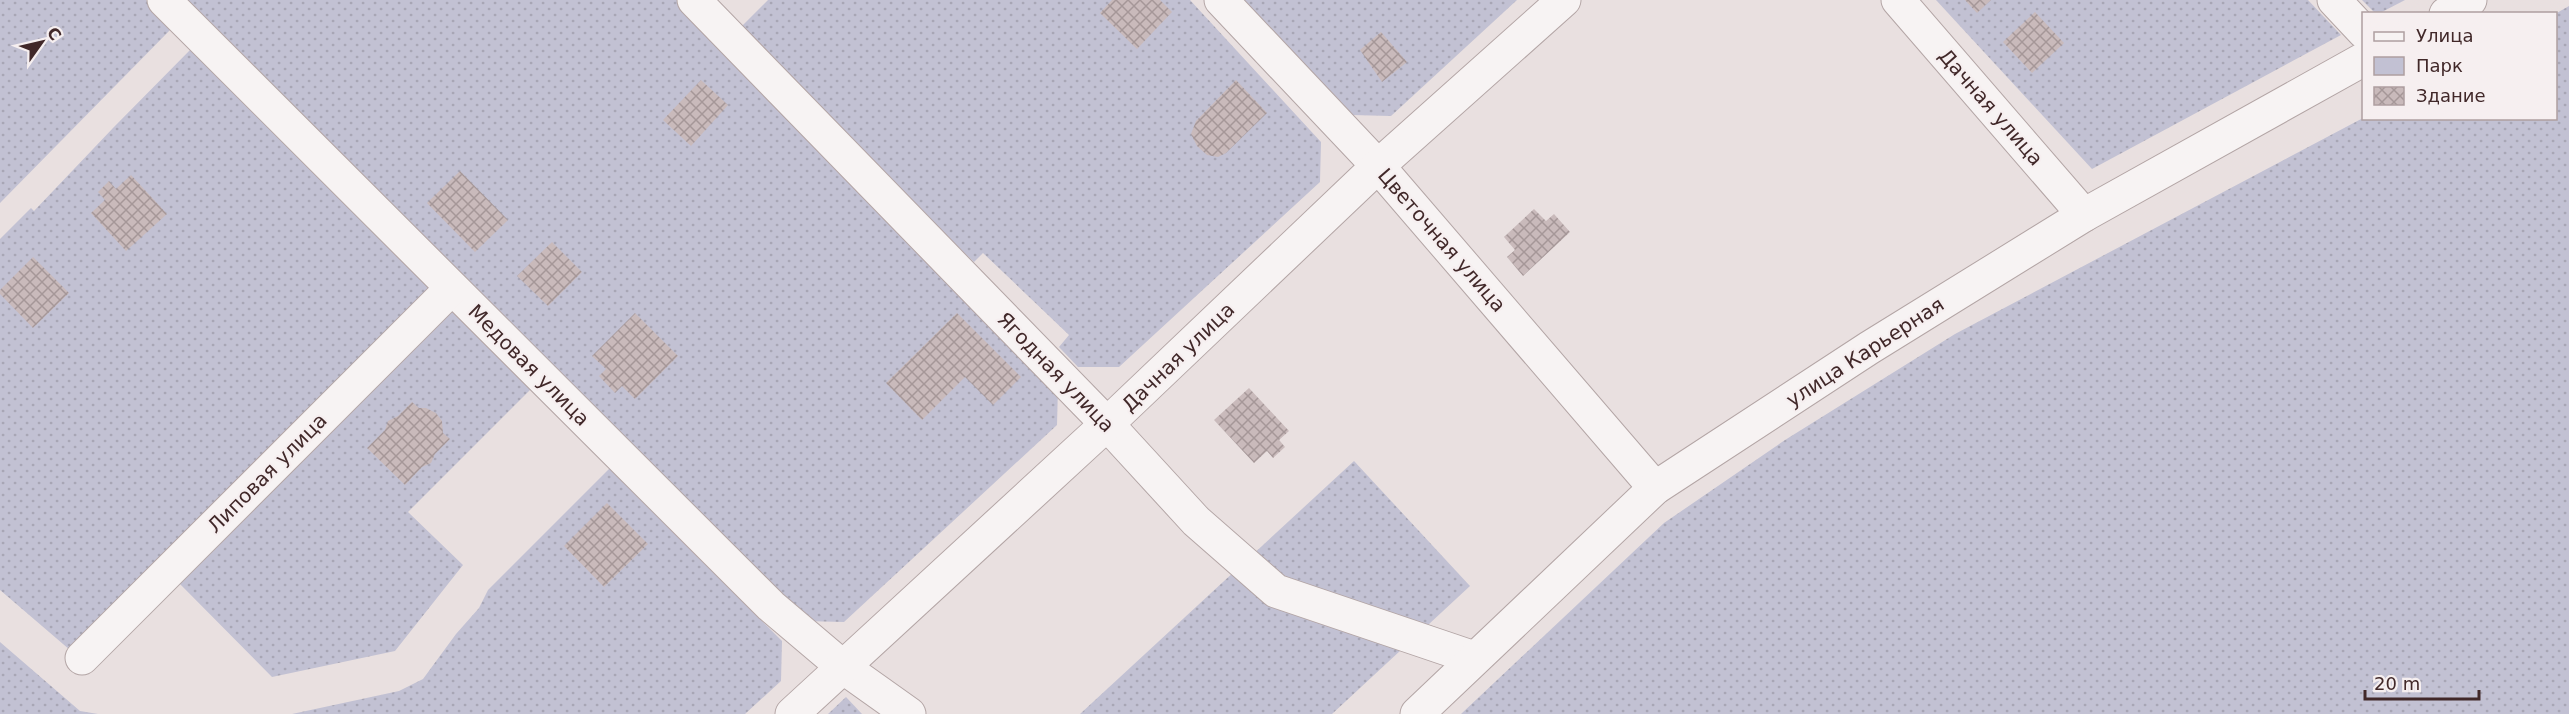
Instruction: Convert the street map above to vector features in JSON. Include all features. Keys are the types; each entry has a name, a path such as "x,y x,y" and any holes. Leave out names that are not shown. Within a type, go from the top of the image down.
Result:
{"street":[{"name":"Медовая улица","path":"164,0 771,606 843,668 909,714"},
{"name":"Ягодная улица","path":"694,0 1107,424 1196,521 1276,591 1474,658"},
{"name":"Цветочная улица","path":"1221,0 1378,166 1655,488"},
{"name":"Дачная улица","path":"792,714 1107,424 1378,166 1564,0"},
{"name":"Дачная улица","path":"1898,0 2084,215"},
{"path":"2334,0 2362,30"},
{"path":"2449,12 2470,0"},
{"name":"улица Карьерная","path":"1417,714 1655,488 1869,348 2084,215 2362,60"},
{"name":"Липовая улица","path":"82,657 452,288"}],"green space":[{"path":"0,0 146,0 173,27 0,203"},
{"path":"182,0 679,0 1058,386 1057,425 844,622 803,621"},
{"path":"768,0 1190,0 1321,142 1320,182 1119,367 1078,367 1059,347 1069,335 983,253 974,262 893,186 741,27"},
{"path":"1244,0 1517,0 1391,116 1351,115"},
{"path":"1936,0 2308,0 2341,35 2092,169"},
{"path":"2362,0 2405,0 2382,12 2374,12"},
{"path":"2569,6 2569,714 1461,714 1664,523 1785,440 1955,334 2362,119 2557,120 2557,13"},
{"path":"193,47 433,290 70,650 0,590 0,239 31,208 34,211"},
{"path":"452,308 532,388 408,512 463,565 395,651 272,677 177,581"},
{"path":"1354,461 1470,586 1332,714 1080,714"},
{"path":"610,468 782,641 781,681 745,714 292,714 399,691 423,679 456,634 479,608 488,590"},
{"path":"0,642 80,711 98,714 0,714"},
{"path":"846,697 862,714 828,714"}],"building":[{"path":"1112,0 1160,0 1172,12 1137,49 1100,13"},
{"path":"1965,0 1991,0 1977,13"},
{"path":"2035,12 2064,43 2032,73 2003,42"},
{"path":"1381,32 1407,62 1382,82 1360,50"},
{"path":"701,80 728,105 691,146 663,120"},
{"path":"1236,80 1267,113 1226,153 1218,157 1207,155 1197,146 1191,134 1196,121"},
{"path":"460,171 508,220 475,252 427,203"},
{"path":"131,175 167,214 126,251 91,213 105,200 98,192 109,181 116,189"},
{"path":"1534,209 1546,221 1554,214 1570,232 1523,276 1507,257 1515,250 1504,237"},
{"path":"552,242 582,272 548,306 517,276"},
{"path":"33,257 69,293 33,328 0,294 0,290"},
{"path":"635,313 678,356 635,399 622,386 615,393 599,376 606,369 592,356"},
{"path":"957,313 1021,377 993,405 965,377 922,420 886,383"},
{"path":"1249,388 1289,431 1279,440 1285,447 1273,458 1267,451 1254,463 1214,420"},
{"path":"412,402 419,408 426,408 436,413 442,421 443,433 450,439 435,454 431,463 422,467 405,485 367,448 385,430 388,421 398,416"},
{"path":"607,503 648,544 604,587 564,546"}]}
